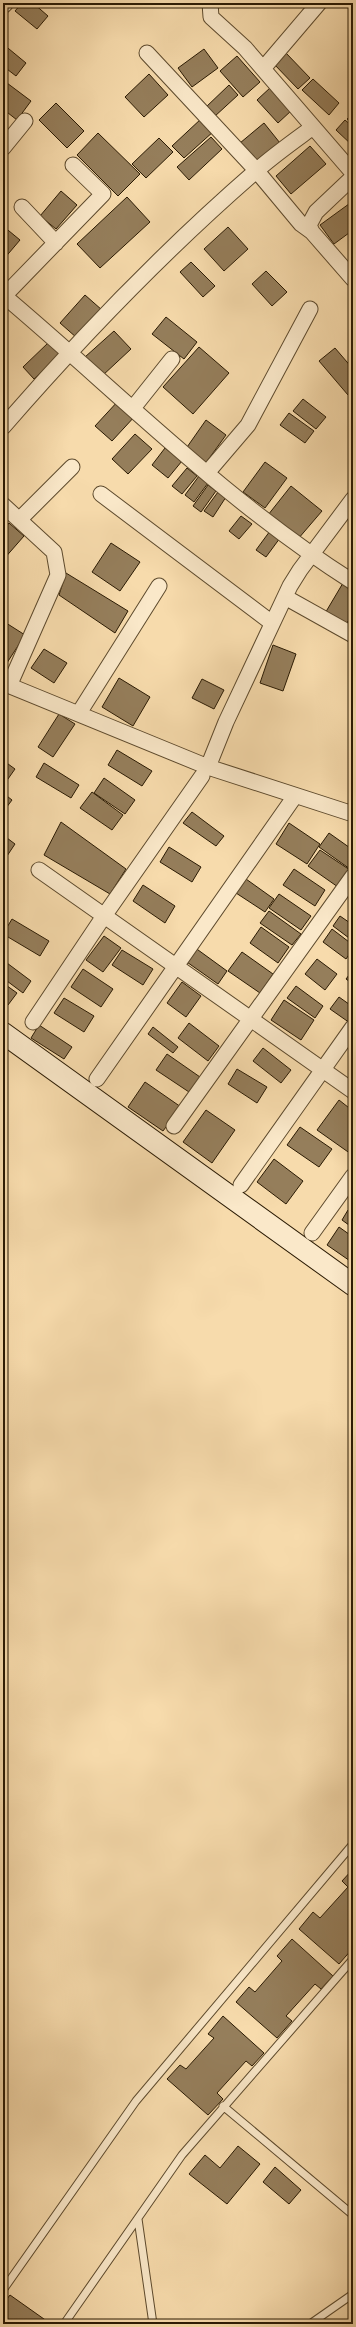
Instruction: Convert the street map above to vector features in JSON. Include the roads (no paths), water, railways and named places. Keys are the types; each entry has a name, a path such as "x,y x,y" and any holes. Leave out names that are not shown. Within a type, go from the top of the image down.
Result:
{"street":[{"path":"3,6 6,3"},
{"path":"210,3 211,17 245,48 353,173"},
{"path":"267,64 319,3"},
{"path":"147,53 256,170 301,224 312,232 353,279"},
{"path":"3,148 25,121"},
{"path":"3,427 68,352 146,272 256,170 314,127"},
{"path":"73,165 103,194 4,295 207,473 310,555 353,582"},
{"path":"312,232 309,225 311,218 353,177"},
{"path":"22,207 56,242"},
{"path":"207,473 248,425 310,309"},
{"path":"133,408 172,358"},
{"path":"19,520 72,467"},
{"path":"101,494 272,623"},
{"path":"33,1022 104,916 205,772 226,722 241,694 285,597 310,555 353,499"},
{"path":"3,505 54,552 58,575 6,684 79,713 205,772 295,796 353,814"},
{"path":"79,713 159,586"},
{"path":"285,597 353,635"},
{"path":"97,1079 295,796"},
{"path":"39,870 353,1091"},
{"path":"174,1126 353,876"},
{"path":"241,1185 353,1027"},
{"path":"3,1033 353,1285"},
{"path":"312,1233 353,1176"}],"lane":[{"path":"3,2290 136,2101 353,1844"},
{"path":"64,2324 182,2155 223,2106 353,1959"},
{"path":"223,2106 353,2215"},
{"path":"138,2219 153,2324"},
{"path":"310,2324 353,2294"}]}
